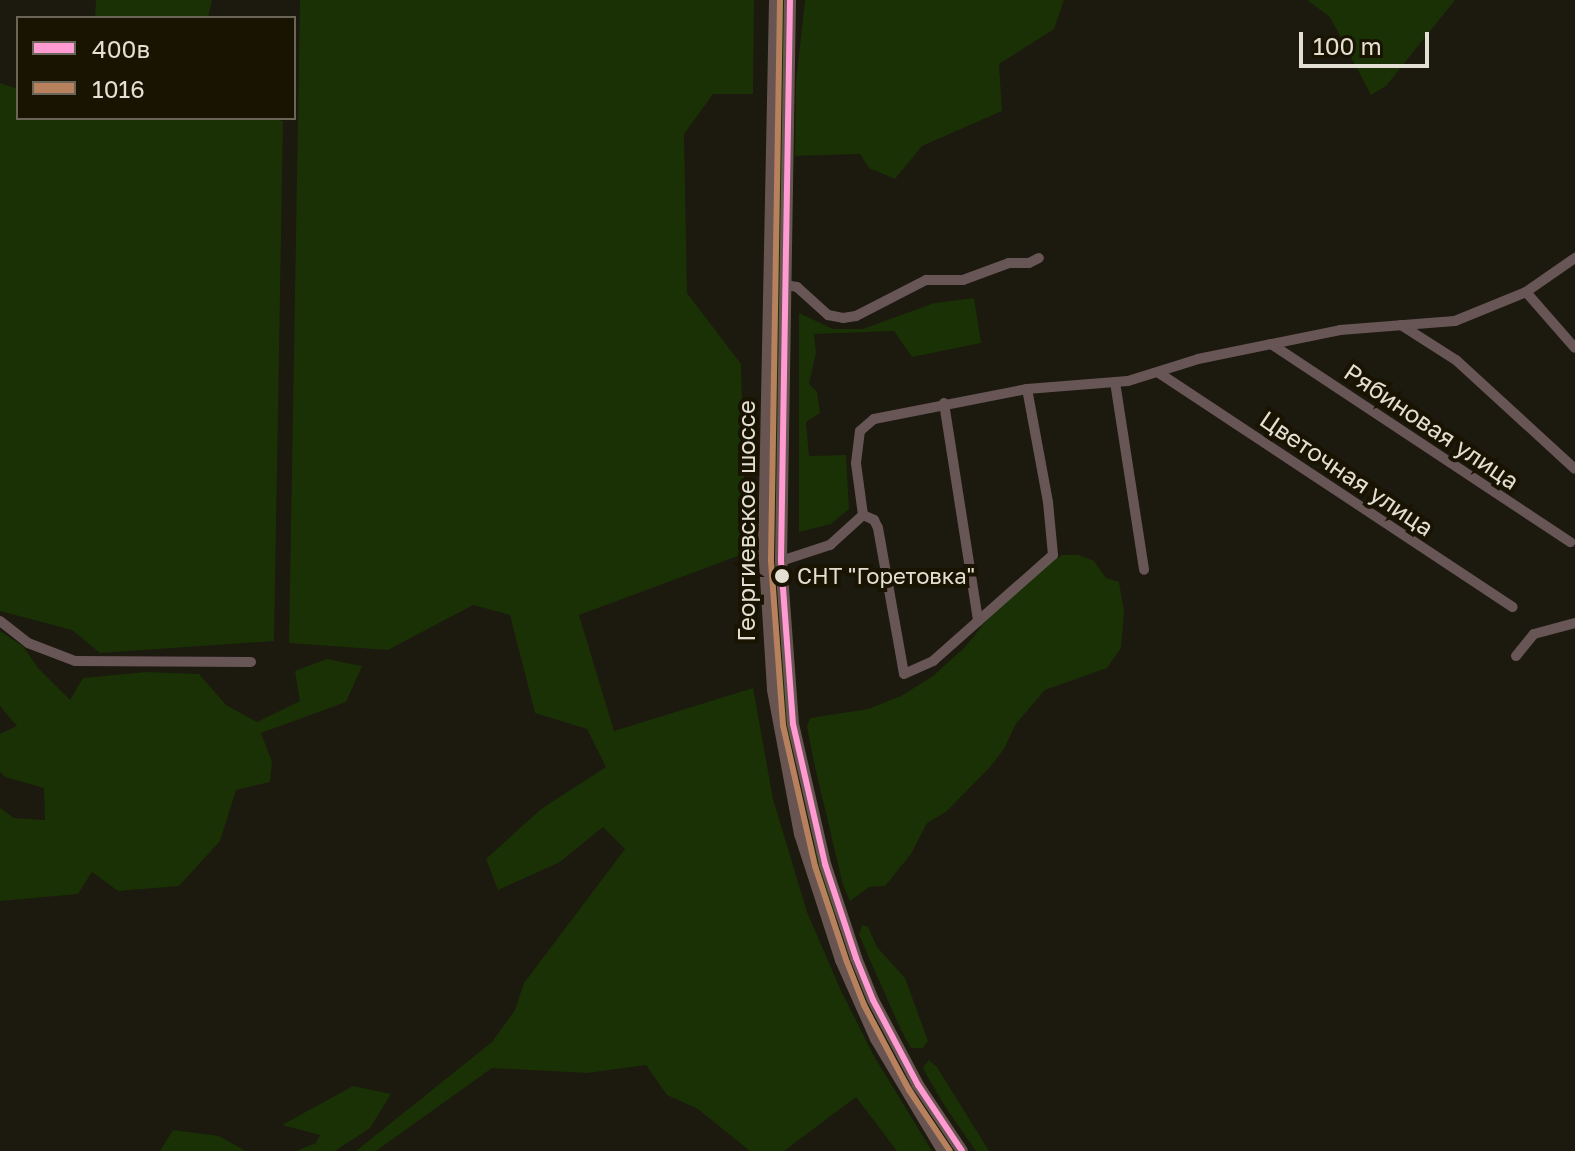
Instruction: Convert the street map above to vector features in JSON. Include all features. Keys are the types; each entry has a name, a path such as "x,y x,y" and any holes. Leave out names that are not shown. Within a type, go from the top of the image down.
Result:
{"main road":[{"name":"Георгиевское шоссе","path":"775,0 764,546 773,690 800,834 841,960 876,1039 943,1151"},
{"name":"Георгиевское шоссе","path":"790,0 781,561 793,724 828,875 873,1000 918,1085 962,1151"}],"street":[{"path":"785,285 797,287 828,315 843,318 856,316 926,280 963,280 1009,263 1029,263 1039,258"},
{"path":"863,515 856,463 860,431 874,419 1027,389 1115,382 1159,373 1198,359 1340,330 1455,321 1526,292 1575,258"},
{"path":"1526,292 1575,348"},
{"path":"1400,325 1456,360 1575,469"},
{"name":"Рябиновая улица","path":"1271,344 1570,542"},
{"name":"Цветочная улица","path":"1159,373 1512,607"},
{"path":"1115,382 1144,570"},
{"path":"863,515 874,520 878,528 904,674 933,661 1053,555 1048,502 1027,389"},
{"path":"944,403 978,621"},
{"path":"781,561 830,545 863,515"},
{"path":"0,621 28,643 75,661 251,662"},
{"path":"1516,656 1534,634 1575,623"}],"green space":[{"path":"96,0 212,0 208,16 95,16"},
{"path":"300,0 754,0 753,94 713,94 684,134 687,293 741,364 746,553 579,615 614,731 753,688 773,799 807,912 842,993 875,1058 932,1151 897,1151 856,1097 784,1151 750,1151 698,1109 667,1095 646,1065 587,1073 492,1068 376,1151 356,1151 492,1042 515,1010 524,983 625,849 603,827 560,862 498,890 486,859 541,809 606,767 587,729 535,713 510,615 473,605 388,650 289,643"},
{"path":"779,0 785,0 775,538 772,538"},
{"path":"805,0 1064,0 1054,29 999,64 1002,111 922,146 895,179 869,168 860,154 795,156 796,82"},
{"path":"1307,0 1455,0 1386,86 1371,95 1330,17"},
{"path":"0,83 16,88 16,120 283,121 274,641 100,653 72,630 0,611"},
{"path":"974,298 981,343 912,357 894,331 814,334 816,353 809,384 817,392 820,413 806,422 809,456 846,455 849,509 831,524 799,532 799,313 833,329 863,329 934,303"},
{"path":"1062,555 1079,555 1094,561 1106,578 1119,582 1124,611 1121,648 1107,668 1045,690 1015,725 1004,749 990,767 946,812 927,823 911,854 885,886 869,887 850,901 843,885 815,767 807,727 810,718 868,709 901,696 933,676 965,647 1009,593"},
{"path":"775,597 792,755 808,827 837,915 832,918 804,828 788,755 775,646"},
{"path":"0,631 23,646 38,668 70,700 83,678 146,672 199,674 226,705 257,722 300,701 295,671 327,659 362,666 346,702 261,733 272,762 270,782 236,790 220,841 179,886 118,891 92,872 78,894 0,901 0,808 14,818 45,820 44,788 5,777 0,772 0,734 17,726 0,706"},
{"path":"862,925 868,927 877,947 905,978 928,1041 923,1048 911,1048 901,1030 859,935"},
{"path":"929,1060 937,1067 989,1151 976,1151 946,1108 923,1067"},
{"path":"353,1086 391,1094 370,1128 335,1151 296,1151 316,1143 320,1135 282,1125"},
{"path":"173,1130 219,1136 246,1151 160,1151"}],"transit line":[{"name":"1016","path":"780,0 771,561 783,725 815,866 847,962 864,1005 909,1090 950,1151"},
{"name":"400в","path":"790,0 781,561 793,724 825,864 856,958 873,1000 918,1085 962,1151"}],"place":[{"name":"СНТ \"Горетовка\"","path":"782,576"}]}
